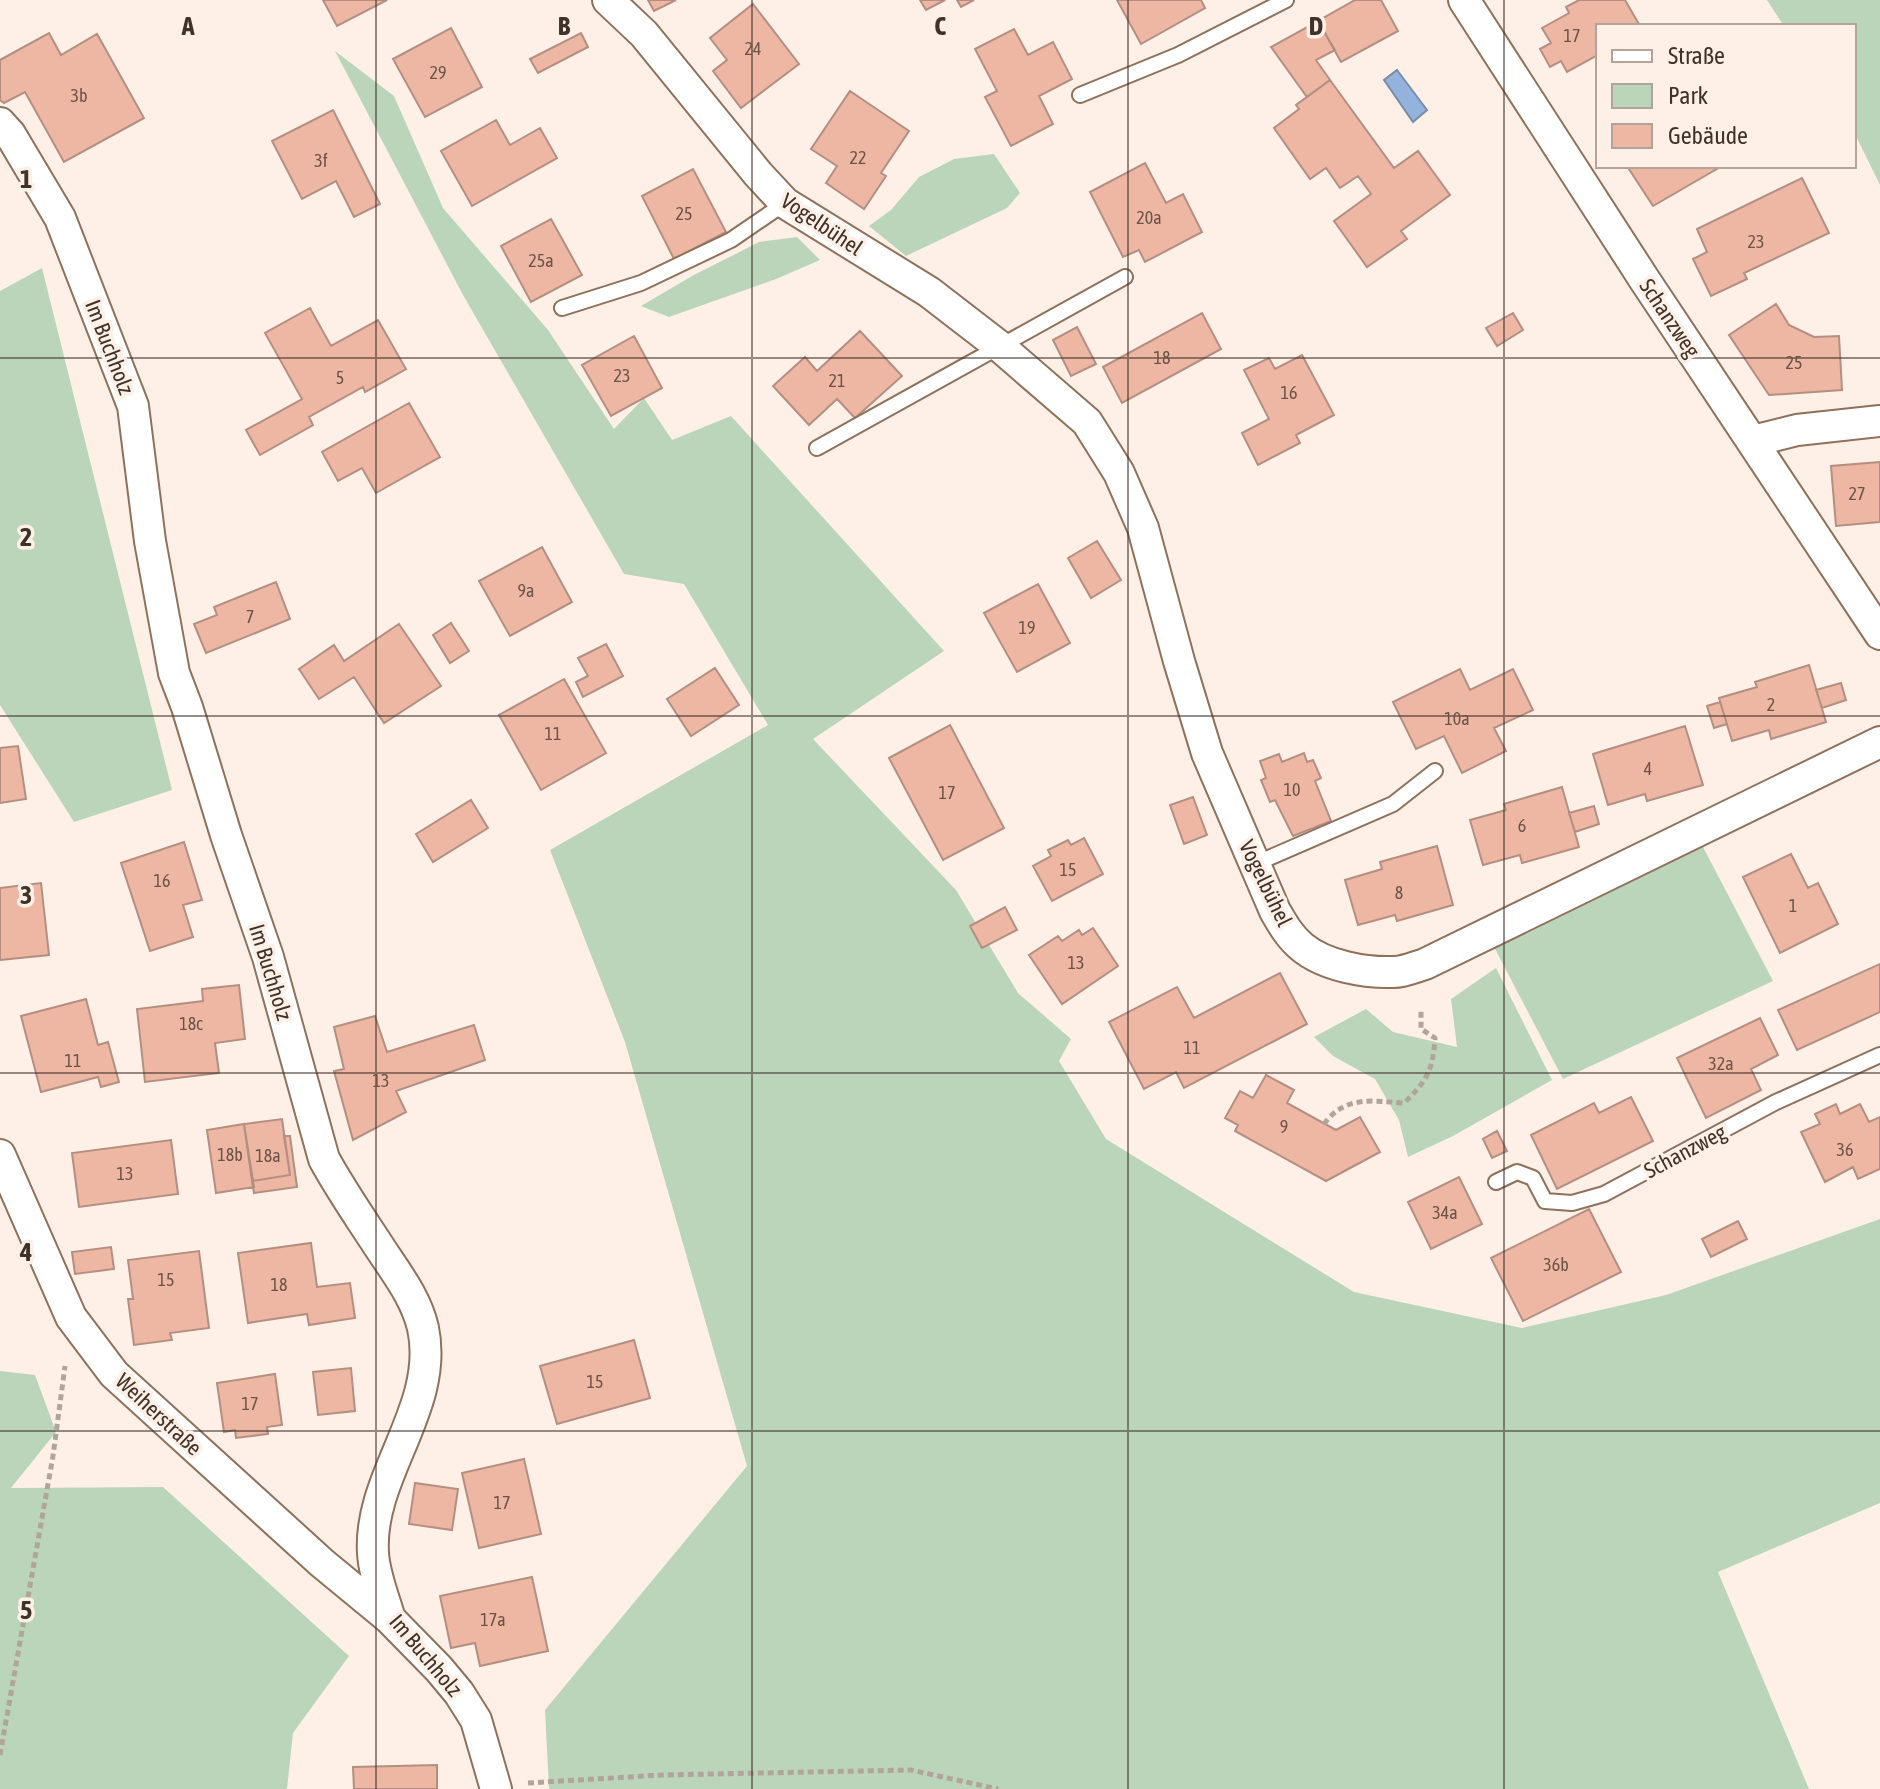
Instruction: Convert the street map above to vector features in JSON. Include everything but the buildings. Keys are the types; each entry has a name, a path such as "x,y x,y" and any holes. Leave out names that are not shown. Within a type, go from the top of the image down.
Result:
{"street":[{"name":"Vogelbühel","path":"608,0 644,34 785,203 929,292 999,346 1087,422 1119,473 1143,528 1207,753 1286,931 1304,949 1335,963 1367,971 1396,972 1425,964 1880,742"},
{"name":"Schanzweg","path":"1464,0 1644,279 1880,634"},
{"name":"Im Buchholz","path":"0,123 10,134 60,218 133,406 150,541 174,673 268,957 324,1159 413,1298 423,1329 426,1358 416,1407 377,1511 373,1554 390,1619 459,1693 476,1720 496,1787"},
{"path":"1753,441 1797,430 1880,421"},
{"name":"Weiherstraße","path":"0,1155 71,1317 114,1374 322,1563 390,1619"}],"lane":[{"path":"1080,95 1178,55 1286,0"},
{"path":"562,308 654,277 731,240 785,203"},
{"path":"817,448 1125,277"},
{"path":"1255,864 1393,804 1435,771"},
{"name":"Schanzweg","path":"1496,1182 1517,1172 1533,1178 1545,1201 1572,1203 1604,1194 1776,1102 1880,1055"}],"path":[{"path":"1324,1124 1331,1114 1347,1103 1372,1099 1404,1103 1417,1090 1429,1074 1435,1038 1421,1029 1421,1009"},
{"path":"0,1755 53,1456 71,1317"},
{"path":"496,1787 662,1775 911,1770 998,1789"}],"green space":[{"path":"1767,0 1880,0 1880,185 1856,136 1856,24 1783,24"},
{"path":"335,51 394,96 443,208 548,330 614,429 644,398 672,440 731,416 944,651 813,739 956,890 1018,993 1071,1039 1059,1061 1106,1139 1354,1292 1522,1328 1666,1295 1880,1219 1880,1503 1718,1572 1809,1789 549,1789 545,1710 747,1466 625,1042 550,850 768,725 684,584 624,574 463,295"},
{"path":"994,154 1020,193 1007,208 906,256 869,226 891,210 919,177 954,159"},
{"path":"797,237 820,260 669,317 641,306 759,242"},
{"path":"42,268 172,790 74,822 0,705 0,291"},
{"path":"1702,845 1773,981 1563,1079 1492,943"},
{"path":"1496,968 1552,1080 1453,1136 1408,1157 1399,1120 1375,1079 1333,1056 1314,1037 1366,1009 1393,1032 1457,1047 1451,999"},
{"path":"0,1371 35,1375 56,1432 11,1488 163,1487 349,1656 293,1733 287,1789 0,1789"}],"water":[{"path":"1397,70 1427,110 1413,122 1384,80"}]}
